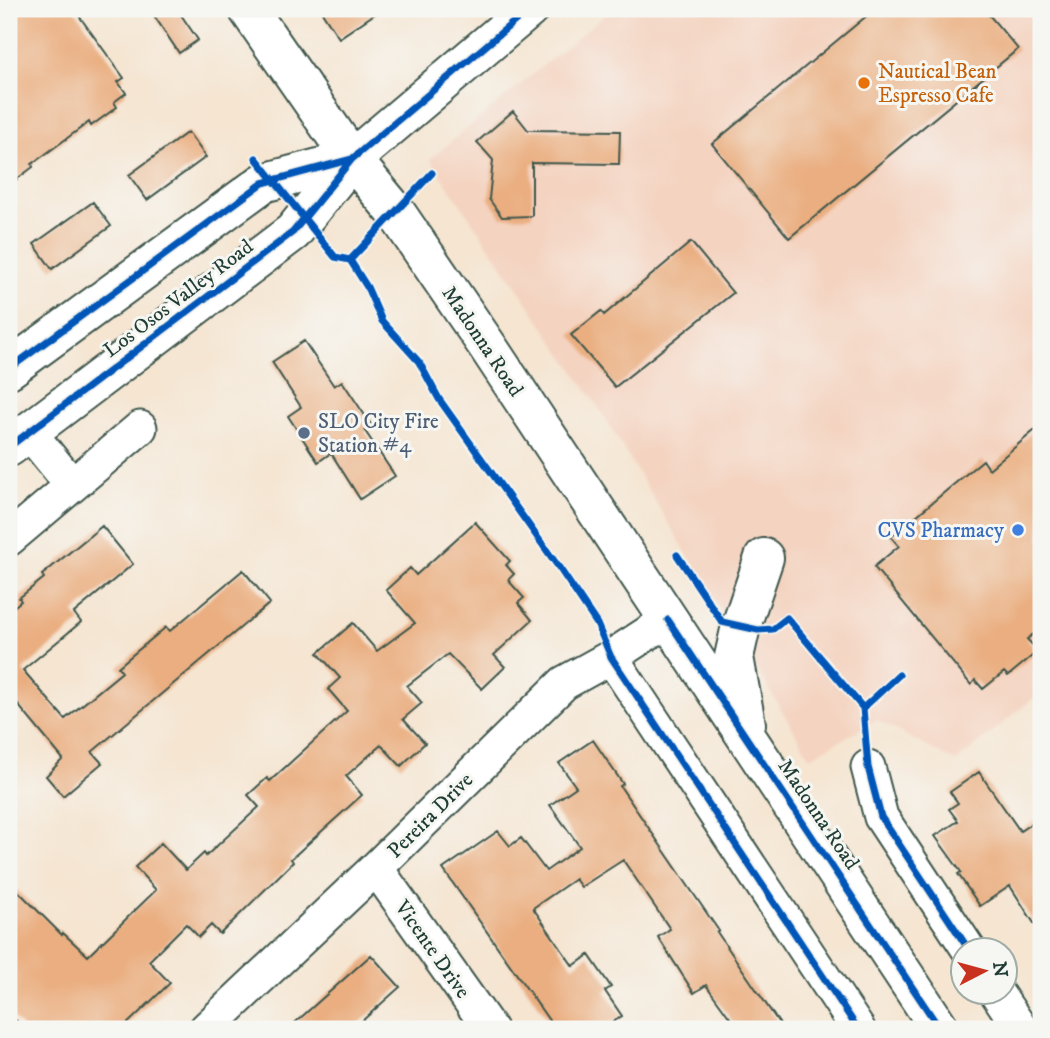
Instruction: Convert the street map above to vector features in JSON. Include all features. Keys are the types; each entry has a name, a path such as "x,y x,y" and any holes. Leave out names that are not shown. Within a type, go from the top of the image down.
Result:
{"main road":[{"name":"Madonna Road","path":"248,9 352,159 396,211 940,1029"},
{"name":"Los Osos Valley Road","path":"19,440 293,232 352,159 528,9"},
{"name":"Los Osos Valley Road","path":"9,369 263,183 352,159"},
{"path":"748,740 734,657 741,626 764,558"}],"street":[{"path":"9,539 140,428"},
{"path":"19,440 72,485"},
{"name":"Pereira Drive","path":"206,1029 376,869 564,683 611,657 668,620"},
{"path":"611,657 858,1029"},
{"path":"868,767 881,817 960,936"},
{"name":"Vicente Drive","path":"376,869 490,1029"},
{"path":"1005,1006 1021,1029"}],"shaded area":[{"path":"612,9 1041,9 1041,692 956,762 877,720 810,757 597,405 430,159"}],"building":[{"path":"9,9 74,9 124,78 118,82 126,93 114,102 117,107 91,126 89,122 32,164 33,167 9,185"},
{"path":"168,9 177,9 198,40 179,53 155,17"},
{"path":"320,9 382,9 339,38"},
{"path":"875,9 984,9 1018,49 789,238 712,144"},
{"path":"513,111 528,130 620,131 619,164 532,163 532,216 502,217 489,199 493,160 477,142"},
{"path":"188,132 206,157 147,200 129,175"},
{"path":"93,202 111,226 52,269 34,244"},
{"path":"691,242 733,293 615,387 571,335 601,311 604,315"},
{"path":"304,341 334,386 342,381 372,426 365,431 395,476 360,499 331,453 318,462 288,416 301,407 272,362"},
{"path":"1041,425 1041,628 1027,639 1038,651 1008,676 1004,672 983,689 975,680 971,685 874,567 899,546 891,537 983,460 989,469"},
{"path":"475,522 510,561 506,565 514,574 508,580 524,598 518,603 532,620 494,655 505,667 482,689 448,654 407,686 422,703 403,719 425,743 401,766 381,745 346,776 362,795 291,859 293,862 220,934 211,925 199,937 186,924 149,961 170,983 122,1029 24,1029 9,1013 9,882 62,935 63,933 88,956 156,890 135,867 161,843 186,870 204,853 206,856 259,807 248,795 267,778 270,781 347,711 328,689 340,678 318,653 353,623 377,651 415,623 386,590 410,568 416,575"},
{"path":"102,526 133,564 74,613 81,622 23,670 65,719 122,672 118,667 166,627 170,631 243,570 270,603 92,752 102,763 63,796 46,776 63,759 9,694 9,611 21,601 19,598 44,578 42,575"},
{"path":"593,740 623,784 620,786 783,1029 738,1029 706,985 694,993 658,937 670,929 623,860 581,887 575,879 533,908 573,966 589,955 611,987 605,991 622,1016 603,1029 555,1029 443,869 498,831 510,846 521,838 546,871 580,847 550,805 576,787 559,763"},
{"path":"979,772 1020,831 1041,817 1041,934 1010,886 980,906 958,874 961,872 935,836 958,821 949,809 958,803 950,792"},
{"path":"371,955 400,987 353,1029 288,1029"}],"cycle path":[{"path":"9,447 293,232 352,159 529,9"},
{"path":"256,158 335,257 350,260"},
{"path":"9,369 263,183 352,159"},
{"path":"432,173 350,260 367,287 382,321 419,362 439,399 597,624 611,657 858,1029"},
{"path":"677,555 722,622 758,630 773,629 787,618 863,708"},
{"path":"668,620 940,1029"},
{"path":"899,675 863,708 868,767 881,817 960,936"}],"place":[{"name":"Nautical Bean Espresso Cafe","path":"864,83"},
{"name":"SLO City Fire Station #4","path":"304,433"},
{"name":"CVS Pharmacy","path":"1018,530"}]}
